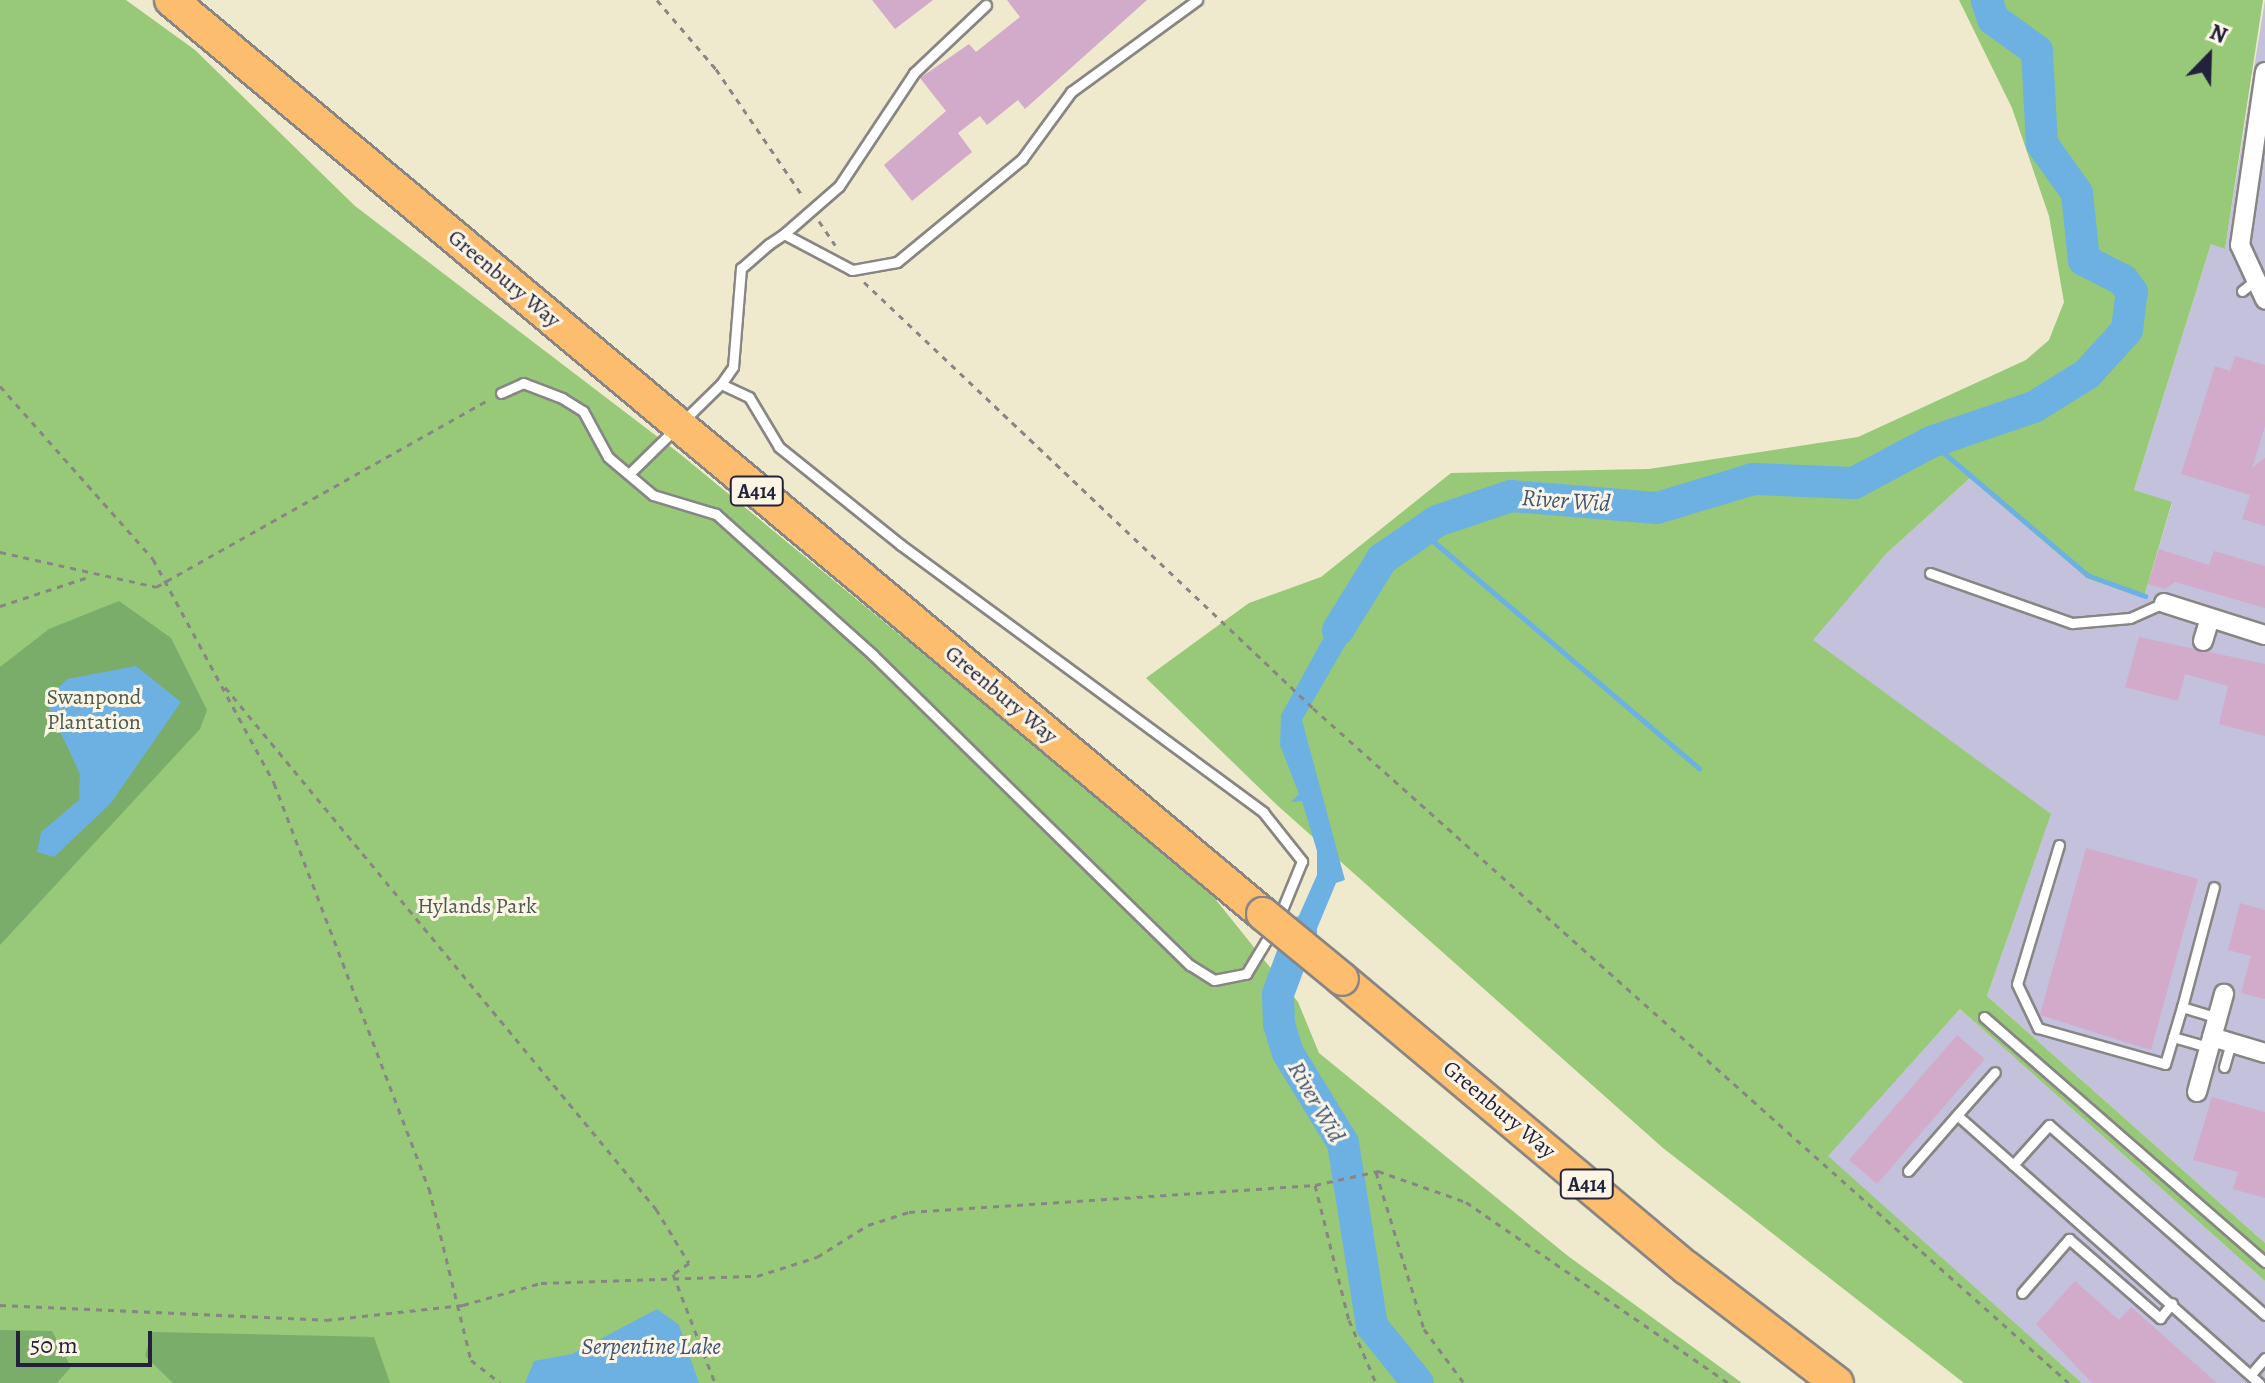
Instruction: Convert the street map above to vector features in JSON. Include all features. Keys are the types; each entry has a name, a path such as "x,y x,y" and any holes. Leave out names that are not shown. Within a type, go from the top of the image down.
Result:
{"highway":[{"name":"Greenbury Way","path":"171,0 1687,1268 1837,1383"}],"street":[{"path":"2265,72 2240,245 2247,287 2265,299"},
{"path":"2164,603 2265,635"},
{"path":"2203,641 2210,618"},
{"path":"2197,1092 2224,994"},
{"path":"2213,1034 2265,1053"}],"lane":[{"path":"784,234 852,270 897,262 916,250 1022,159 1071,92 1197,0"},
{"path":"630,473 680,427 733,367 741,268 814,214 865,156 914,73 986,5"},
{"path":"501,393 523,383 562,398 583,411 608,457 653,495 716,514 873,655 1190,965 1214,980 1246,974 1302,861 1291,840 1263,812 901,545 779,447 749,397 721,384"},
{"path":"1930,573 2072,623 2130,618 2164,603"},
{"path":"2059,845 2017,984 2038,1028 2165,1064 2214,887"},
{"path":"2182,1007 2213,1034"},
{"path":"1984,1017 2265,1262"},
{"path":"2173,1037 2213,1034"},
{"path":"2224,1067 2231,1042"},
{"path":"1908,1171 1995,1072"},
{"path":"1957,1115 2252,1373 2259,1383"},
{"path":"2013,1165 2049,1125 2265,1315"},
{"path":"2022,1293 2069,1239 2160,1318 2172,1303"},
{"path":"2252,1373 2265,1358"}],"path":[{"path":"657,0 716,69 852,270 1313,708 2069,1383"},
{"path":"0,386 104,499 165,580 222,683 301,849 429,1188 448,1277 463,1305 471,1360 500,1383"},
{"path":"0,552 92,576 156,587 501,393"},
{"path":"0,606 92,576"},
{"path":"222,683 656,1209 689,1263 673,1274"},
{"path":"0,1305 326,1320 463,1305 541,1283 673,1274 757,1276 817,1257 868,1225 909,1212 1315,1185 1327,1177 1374,1171 1466,1202 1728,1383"},
{"path":"1374,1171 1424,1329 1464,1383"},
{"path":"1315,1185 1349,1320 1376,1383"},
{"path":"673,1274 715,1383"}],"shaded area":[{"path":"2265,0 2265,1243 1987,996 2050,814 1812,640 1887,553 1970,478 2088,579 2144,597 2172,503 2134,490 2211,244 2225,248"},
{"path":"1960,1009 2265,1281 2265,1383 2082,1383 1827,1156"}],"green space":[{"name":"Hylands Park","path":"0,0 126,0 195,50 355,206 680,454 1204,885 1298,1002 1319,1053 1568,1256 1742,1383 0,1383"},
{"path":"1959,0 2263,0 2225,249 2211,244 2134,490 2172,502 2144,597 2088,579 1970,478 1887,553 1813,640 2051,814 1987,996 2265,1243 2265,1281 1960,1009 1828,1156 2082,1383 1964,1383 1663,1148 1278,806 1146,678 1249,603 1321,577 1451,473 1649,469 1858,437 2026,360 2049,340 2064,302 2049,216 2012,108"},
{"name":"Swanpond Plantation","path":"119,601 171,638 207,710 200,729 0,945 0,667 49,629"},
{"path":"0,1330 52,1331 71,1367 57,1383 0,1383"},
{"path":"152,1332 374,1337 390,1383 173,1383 145,1356"}],"water":[{"path":"1350,590 1371,601 1302,720 1345,880 1336,883 1296,979 1277,965 1317,875 1317,851 1302,801 1291,802 1299,794 1280,745 1281,715"},
{"path":"136,666 181,702 111,803 54,857 37,852 41,832 79,800 80,774 48,706 57,689 67,679"},
{"name":"Serpentine Lake","path":"657,1309 679,1325 699,1383 525,1383 534,1361 572,1354"}],"building":[{"path":"872,0 933,0 895,29"},
{"path":"1007,0 1147,0 1025,109 1018,100 987,125 980,116 958,133 972,152 912,201 884,165 946,111 920,78 969,44 976,52 1020,17"},
{"path":"2235,356 2265,365 2265,426 2252,468 2265,458 2265,526 2242,519 2250,495 2181,474 2215,366 2230,371"},
{"path":"2159,549 2209,565 2214,551 2265,566 2265,608 2175,582 2165,589 2148,584"},
{"path":"2139,637 2265,664 2265,736 2219,724 2228,686 2185,674 2178,701 2125,687"},
{"path":"2086,848 2198,879 2151,1050 2040,1015"},
{"path":"2240,903 2265,910 2265,999 2241,993 2251,956 2228,950"},
{"path":"1957,1035 1985,1059 1877,1184 1849,1160"},
{"path":"2212,1097 2265,1112 2265,1198 2233,1189 2238,1172 2193,1160"},
{"path":"2075,1281 2119,1320 2131,1307 2217,1383 2092,1383 2036,1324"}],"waterway":[{"name":"River Wid","path":"1338,630 1382,559 1437,521 1511,496 1657,508 1753,479 1854,483 1931,442 2034,407 2087,374 2127,330 2132,292 2123,280 2084,260 2077,193 2042,144 2037,51 1993,19 1987,0"},
{"path":"1931,442 2087,575 2145,596"},
{"path":"1420,530 1699,768"},
{"name":"River Wid","path":"1301,932 1278,994 1279,1024 1288,1053 1343,1143 1372,1326 1418,1383"}]}
